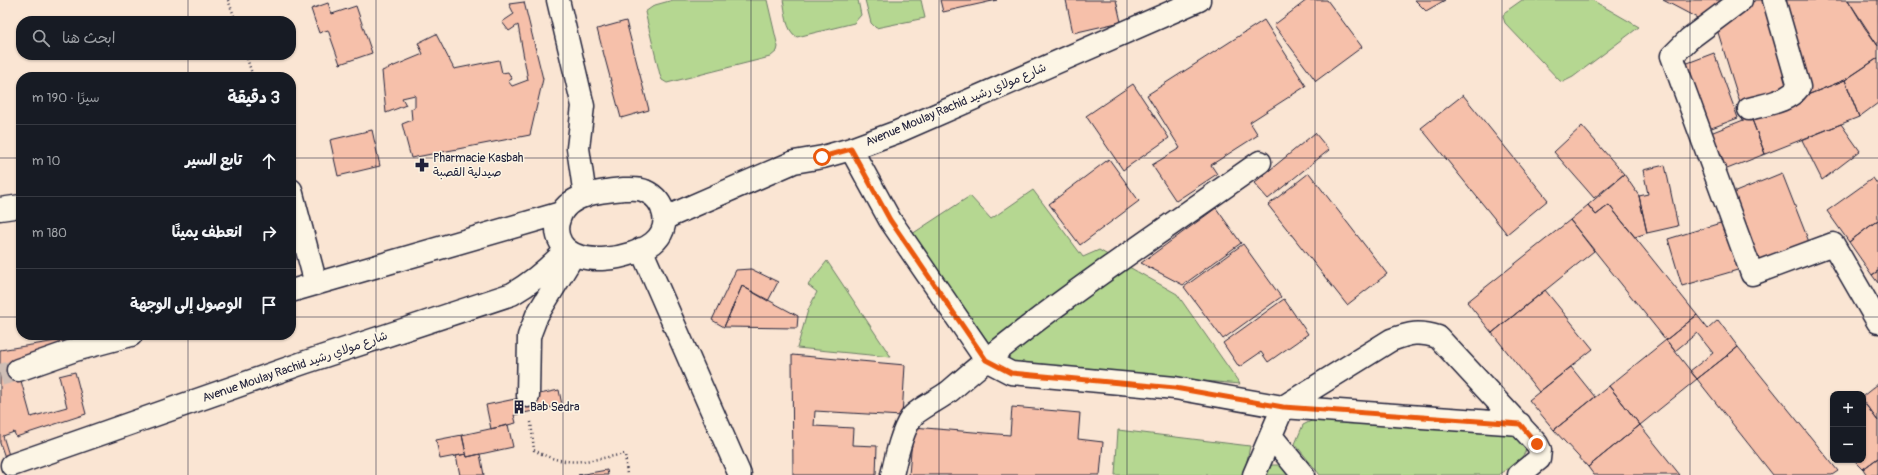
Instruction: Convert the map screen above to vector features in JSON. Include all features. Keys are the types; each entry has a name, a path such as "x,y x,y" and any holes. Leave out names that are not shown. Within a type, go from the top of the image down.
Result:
{"street":[{"path":"558,0 583,106 578,148 585,196"},
{"name":"Avenue Moulay Rachid شارع مولاي رشيد","path":"665,218 794,162 822,157 851,149 896,132 1199,0"},
{"path":"1741,0 1689,39 1672,56 1752,274 1833,244 1878,322"},
{"path":"1749,109 1783,99 1794,93 1799,87 1774,0"},
{"path":"851,149 890,220 986,360 1011,373 1175,388 1283,407 1520,424"},
{"path":"892,475 899,446 911,417 944,397 986,360 1054,308 1260,162"},
{"path":"624,189 644,190 654,196 662,206 665,218 664,227 660,236 653,243 622,256 602,259 582,258 569,252 559,239 557,226 561,213 571,203 585,196 604,191 624,189"},
{"path":"0,209 16,207"},
{"path":"296,209 316,284"},
{"path":"296,290 561,213"},
{"path":"641,249 740,475"},
{"path":"528,396 529,336 537,315 569,252"},
{"name":"Avenue Moulay Rachid شارع مولاي رشيد","path":"7,467 303,363 512,294 532,283 569,252"},
{"path":"1254,475 1283,407 1392,340 1407,334 1423,332 1438,337 1520,424 1540,450 1539,459 1519,475"},
{"path":"18,370 75,350 112,340"},
{"path":"1271,436 1303,475"}],"path":[{"path":"228,0 234,16"},
{"path":"248,60 251,72"},
{"path":"531,419 534,450 548,458 567,462 625,454 627,475"}],"green space":[{"path":"673,0 767,0 778,47 777,51 770,57 667,83 662,80 660,75 645,12 655,5"},
{"path":"783,0 858,0 861,15 854,23 797,37 790,30 788,25"},
{"path":"865,0 921,0 925,18 876,28 871,23"},
{"path":"1522,0 1592,0 1639,27 1573,77 1563,82 1560,81 1505,23 1503,17 1505,12"},
{"path":"1033,190 1083,257 1099,250 1177,294 1240,384 1004,364 912,234 970,196 991,219"},
{"path":"827,261 891,357 797,348 808,310 817,292 808,285"},
{"path":"1317,418 1513,435 1522,440 1526,445 1526,451 1517,461 1498,475 1320,475 1295,444 1303,425"},
{"path":"1118,430 1250,446 1244,475 1115,475"},
{"path":"1272,465 1281,465 1293,475 1263,475"}],"building":[{"path":"940,0 997,0 943,12"},
{"path":"1066,0 1116,0 1121,22 1073,33"},
{"path":"1307,0 1327,0 1362,47 1316,81 1274,25"},
{"path":"1415,0 1445,0 1426,11"},
{"path":"1663,0 1728,0 1701,20"},
{"path":"1756,0 1762,0 1789,85 1740,103 1716,26"},
{"path":"1783,0 1848,0 1878,46 1878,58 1845,80 1805,96"},
{"path":"1848,0 1878,0 1878,46 1865,28"},
{"path":"524,2 543,79 530,135 411,158 402,124 412,120 411,109 415,107 415,95 402,98 406,105 386,113 382,71 423,54 418,43 436,34 454,69 499,60 502,73 508,72 512,79 508,81 512,86 528,80 518,25 509,31 502,22 514,14 509,4"},
{"path":"328,3 332,14 356,6 372,53 340,64 328,30 319,33 311,9"},
{"path":"1264,20 1306,86 1250,122 1258,135 1211,165 1217,174 1176,201 1152,165 1180,148 1147,95"},
{"path":"626,21 649,110 621,118 597,29"},
{"path":"1714,53 1738,118 1709,129 1685,64"},
{"path":"1878,58 1878,103 1859,117 1845,80"},
{"path":"1845,80 1859,117 1765,154 1751,117"},
{"path":"1133,84 1169,138 1123,170 1086,116"},
{"path":"1463,95 1548,200 1507,234 1421,128"},
{"path":"1751,117 1765,154 1722,171 1708,134"},
{"path":"1841,124 1860,151 1822,180 1802,140"},
{"path":"1582,126 1624,174 1594,198 1554,152"},
{"path":"372,130 380,166 338,176 330,140"},
{"path":"1315,133 1329,150 1268,199 1254,183"},
{"path":"1109,159 1139,201 1080,245 1049,204"},
{"path":"1665,165 1678,226 1647,233 1639,196 1648,194 1643,170"},
{"path":"1309,173 1387,274 1347,305 1268,205"},
{"path":"1782,173 1809,242 1759,262 1733,193"},
{"path":"1624,174 1639,196 1647,233 1635,237 1609,205 1596,215 1588,205"},
{"path":"1873,178 1878,185 1878,220 1849,242 1827,211"},
{"path":"1588,205 1596,215 1609,205 1697,315 1666,340 1570,220"},
{"path":"1216,208 1241,243 1183,285 1141,263"},
{"path":"1570,220 1594,251 1492,333 1467,302"},
{"path":"1878,220 1878,271 1872,275 1849,242"},
{"path":"1727,221 1741,269 1682,286 1668,239"},
{"path":"1243,244 1281,297 1223,339 1184,287"},
{"path":"751,269 778,282 768,301 742,286 724,327 712,320 736,270"},
{"path":"1878,271 1878,283 1872,275"},
{"path":"742,286 798,316 797,328 724,327"},
{"path":"1545,290 1593,349 1539,392 1492,333"},
{"path":"1284,299 1308,334 1268,362 1261,352 1239,367 1223,343"},
{"path":"1697,315 1708,329 1718,320 1738,347 1697,379 1690,371 1713,353 1697,333 1675,351 1666,340"},
{"path":"69,340 71,349 18,370 31,417 67,407 59,376 75,372 86,414 16,437 14,432 3,436 12,465 11,475 0,443 0,350"},
{"path":"1666,340 1697,379 1640,425 1609,386"},
{"path":"1738,347 1830,463 1838,471 1832,475 1773,475 1697,379"},
{"path":"792,355 905,365 902,416 815,411 814,426 853,428 852,445 877,446 876,475 793,475"},
{"path":"1571,367 1595,397 1554,430 1529,400"},
{"path":"1878,384 1878,421 1866,405 1866,394"},
{"path":"1609,386 1640,425 1588,467 1554,430"},
{"name":"Bab Sedra","path":"559,390 562,405 514,415 516,423 491,429 486,405"},
{"path":"1866,405 1878,421 1878,458 1863,469 1857,463 1866,463"},
{"path":"1012,407 1080,413 1078,439 1103,442 1100,475 909,475 913,427 1010,435"},
{"path":"508,425 513,447 467,457 462,435"},
{"path":"1640,425 1680,475 1594,475 1588,467"},
{"path":"462,435 466,454 440,459 436,440"},
{"path":"466,454 467,457 480,454 484,475 460,475 456,456"},
{"path":"1878,458 1878,475 1867,475 1863,469"},
{"path":"607,470 608,475 578,475"}],"tunnel":[{"path":"0,375 18,370"}],"place":[{"name":"Pharmacie Kasbah صيدلية القصبة","path":"422,165"},
{"name":"Bab Sedra","path":"519,407"}],"route":[{"path":"822,157 851,149 890,220 986,360 1011,373 1083,378 1175,388 1283,407 1520,424 1537,444"}]}
